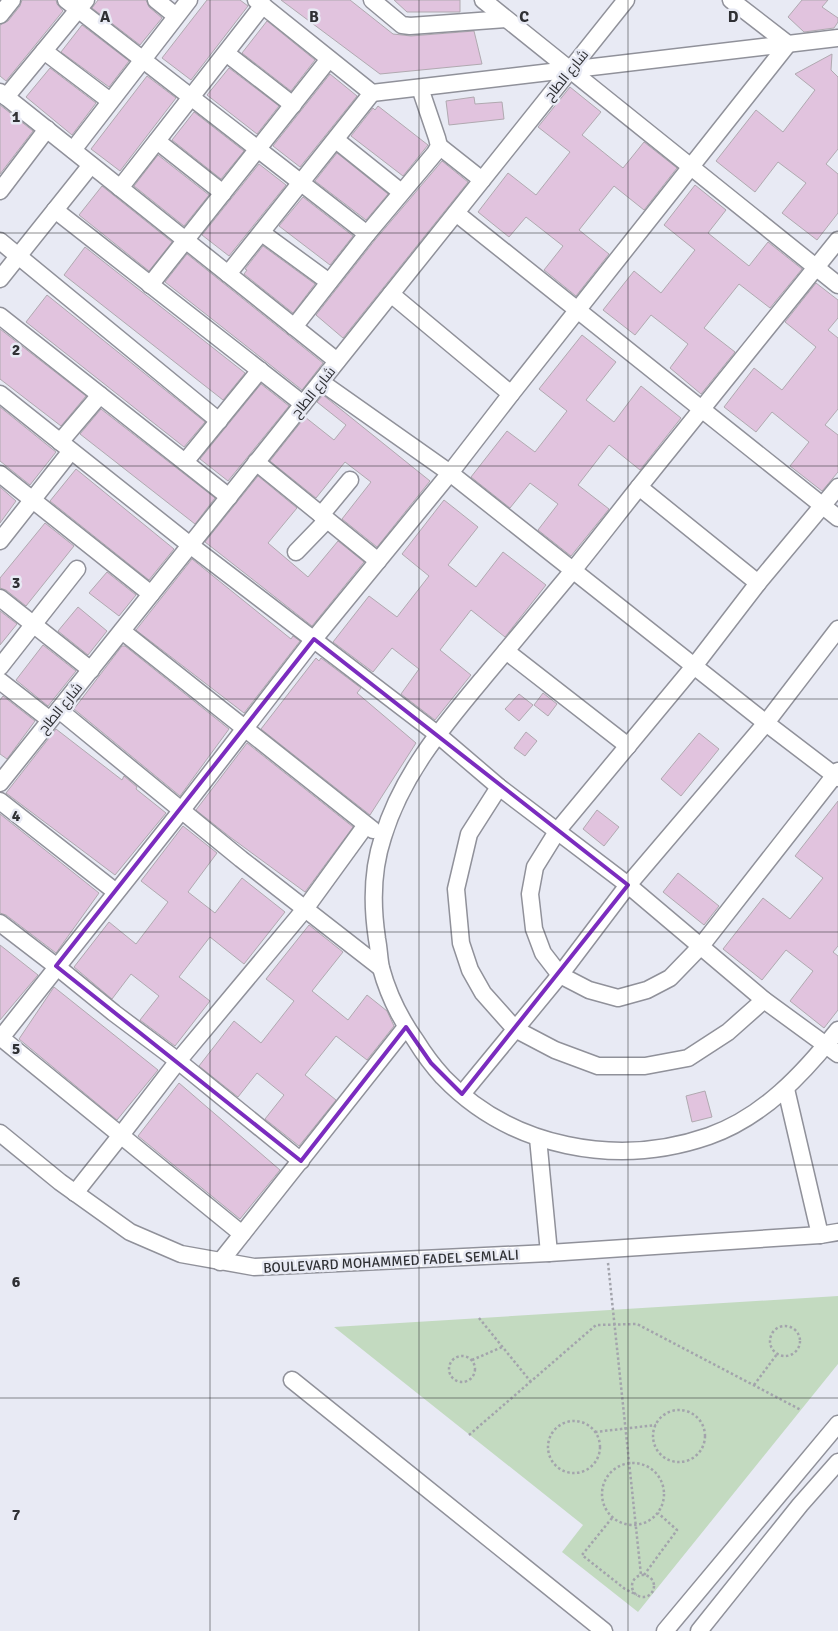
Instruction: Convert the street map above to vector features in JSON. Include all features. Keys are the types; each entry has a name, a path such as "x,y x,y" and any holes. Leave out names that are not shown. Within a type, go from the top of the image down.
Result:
{"street":[{"path":"0,15 12,0"},
{"path":"156,0 176,16"},
{"path":"73,150 189,0"},
{"path":"372,0 402,25 506,19"},
{"path":"482,0 838,285"},
{"name":"شارع الطاح","path":"1,780 626,0"},
{"path":"731,0 788,44"},
{"path":"337,361 3,95 44,51 77,3 142,60 367,234"},
{"path":"120,188 226,53 259,3 372,93 837,38"},
{"path":"242,1234 0,1038 314,639 450,473 788,44"},
{"path":"44,51 110,101"},
{"path":"226,53 293,105"},
{"path":"150,285 329,59"},
{"path":"294,327 401,192 435,153 438,146 437,138 420,88"},
{"path":"228,274 372,93"},
{"path":"0,190 6,172 46,129"},
{"path":"336,140 401,192"},
{"path":"156,141 223,193"},
{"path":"438,146 482,180"},
{"path":"0,279 91,165"},
{"path":"55,210 303,404"},
{"path":"456,213 838,518"},
{"path":"262,233 329,282"},
{"path":"0,240 219,421"},
{"path":"838,240 574,570 437,734 404,785 382,838 375,876 374,915 381,968 389,992 406,1028 431,1063 462,1094 498,1119 538,1138 590,1150 625,1152 669,1147 711,1135 751,1115 786,1089 832,1049 838,1030"},
{"path":"391,294 511,394"},
{"path":"0,316 229,497"},
{"path":"185,462 260,370"},
{"path":"321,382 450,473 574,570 695,666 766,723 837,774 701,946 670,978 647,990 618,998 589,990 560,974 543,953 534,929 530,894 535,867 558,830 695,666 758,583 838,487"},
{"path":"0,394 190,546 437,734 499,787 628,885 764,1000 832,1049"},
{"path":"0,541 33,500 100,395"},
{"path":"256,462 378,561"},
{"path":"0,474 151,594"},
{"path":"296,552 324,518 350,480"},
{"path":"639,487 758,583"},
{"path":"0,667 77,569"},
{"path":"0,598 90,670"},
{"path":"462,1094 560,974 628,885 766,723 838,629"},
{"path":"122,631 382,838"},
{"path":"506,650 628,746"},
{"path":"0,681 54,715 181,810 381,968"},
{"path":"499,787 468,834 456,889 461,943 470,970 483,993 515,1029 555,1050 598,1066 645,1066 688,1058 728,1032 764,1000"},
{"path":"0,801 116,892"},
{"path":"75,1193 178,1061 305,909 366,824"},
{"path":"0,923 178,1061 302,1161"},
{"path":"220,1262 406,1028"},
{"path":"786,1089 820,1235"},
{"name":"BOULEVARD MOHAMMED FADEL SEMLALI","path":"0,1133 75,1193 130,1232 181,1254 254,1267 606,1250 820,1235 838,1232"},
{"path":"538,1138 549,1253"},
{"name":"BOULEVARD MOHAMMED FADEL SEMLALI","path":"820,1235 838,1238"},
{"path":"292,1380 604,1631"},
{"path":"666,1631 838,1424"},
{"path":"699,1631 800,1505 838,1462"}],"path":[{"path":"606,1250 643,1575"},
{"path":"479,1318 531,1382"},
{"path":"470,1435 596,1325 637,1324 801,1410"},
{"path":"782,1326 792,1328 799,1336 797,1350 789,1356 784,1357 777,1354 770,1345 771,1336 782,1326"},
{"path":"472,1360 502,1346"},
{"path":"754,1385 777,1354"},
{"path":"464,1355 472,1360 475,1373 470,1380 462,1382 454,1380 448,1368 455,1357 464,1355"},
{"path":"595,1432 656,1425 668,1412 685,1410 694,1414 700,1420 706,1436 704,1445 699,1453 684,1462 668,1459 661,1455 653,1440 656,1425"},
{"path":"580,1421 588,1425 595,1432 600,1448 594,1464 587,1470 570,1473 562,1471 555,1466 550,1459 548,1451 551,1434 556,1428 563,1423 580,1421"},
{"path":"629,1463 639,1463 648,1466 656,1472 662,1480 664,1490 664,1501 658,1513 652,1519 636,1526 621,1524 612,1518 605,1509 602,1499 605,1479 611,1471 629,1463"},
{"path":"637,1595 632,1589 632,1582 643,1575 677,1530 658,1513"},
{"path":"612,1518 582,1555 625,1588 637,1595 647,1596 654,1588 651,1578 643,1575"}],"highlighted area":[{"path":"314,639 628,885 462,1094 431,1063 406,1027 301,1161 56,966"}],"green space":[{"path":"838,1296 838,1364 638,1612 562,1552 583,1525 334,1327"}],"building":[{"path":"22,0 56,0 63,11 6,81 0,76 0,25 8,21 20,6"},
{"path":"98,0 146,0 149,7 162,18 140,45 92,8"},
{"path":"207,0 240,0 248,6 191,80 162,58"},
{"path":"281,0 350,0 393,34 411,36 474,31 482,64 380,74"},
{"path":"394,0 460,0 460,12 407,12"},
{"path":"802,0 828,0 822,7 838,18 834,28 804,32 788,17"},
{"path":"267,21 315,60 291,91 242,53"},
{"path":"82,25 129,61 109,87 61,52"},
{"path":"832,54 831,70 838,77 838,149 826,164 838,174 838,213 817,240 782,213 806,183 778,162 755,192 716,161 756,110 783,132 815,90 795,74"},
{"path":"50,68 96,103 72,135 26,97"},
{"path":"229,68 279,106 257,134 207,95"},
{"path":"330,74 357,96 300,167 273,146"},
{"path":"147,76 176,98 120,171 91,149"},
{"path":"570,87 601,112 582,135 623,168 644,142 677,168 644,210 614,186 579,230 609,254 576,296 544,270 563,246 526,217 509,237 478,212 508,173 536,195 570,152 538,127"},
{"path":"474,97 475,104 502,102 504,119 449,125 446,101"},
{"path":"0,105 33,131 0,174"},
{"path":"378,106 428,145 403,176 351,136 373,108 375,110"},
{"path":"194,112 244,151 221,179 172,140"},
{"path":"337,153 388,194 366,220 315,181"},
{"path":"158,155 209,195 184,226 134,186"},
{"path":"442,161 468,182 343,338 316,315 375,240"},
{"path":"259,164 286,185 229,256 202,235"},
{"path":"695,185 726,210 708,233 749,266 768,242 802,269 770,308 739,284 704,328 735,352 701,394 670,368 688,344 651,315 635,335 603,310 634,271 661,293 695,250 664,225"},
{"path":"102,186 172,242 149,271 79,215"},
{"path":"303,197 353,236 330,265 279,226"},
{"path":"263,246 315,284 293,313 244,274 247,270 245,269"},
{"path":"85,247 245,373 223,400 64,275"},
{"path":"187,254 323,363 302,390 165,282"},
{"path":"816,283 838,300 838,318 828,330 838,338 838,409 825,425 838,435 838,472 822,491 790,466 809,442 772,412 756,432 724,407 754,368 782,390 816,347 785,322"},
{"path":"47,295 205,422 184,447 26,322"},
{"path":"0,329 86,396 61,426 0,379"},
{"path":"582,335 616,362 586,400 614,422 641,386 681,418 640,470 609,445 578,485 609,509 571,556 538,530 558,504 530,483 510,508 471,477 507,431 535,452 567,411 539,389"},
{"path":"261,384 289,406 228,481 200,459"},
{"path":"323,395 430,481 377,547 342,519 371,482 345,462 316,498 270,461 305,417 334,440 346,425 317,402"},
{"path":"0,407 56,452 30,485 0,461"},
{"path":"101,409 215,498 195,524 80,434"},
{"path":"76,469 174,549 149,580 50,501"},
{"path":"258,476 297,508 268,543 308,577 338,541 364,562 312,626 205,542"},
{"path":"0,487 16,501 0,523"},
{"path":"444,500 478,527 448,565 476,587 503,552 546,585 505,637 471,610 440,650 471,675 435,720 401,694 419,669 392,648 373,672 333,642 369,596 397,617 429,576 402,554"},
{"path":"45,523 74,546 26,606 6,590 0,588 0,578"},
{"path":"192,559 291,639 293,636 300,641 244,713 136,630"},
{"path":"107,572 136,595 119,616 89,593"},
{"path":"78,607 107,631 88,655 58,631"},
{"path":"0,611 17,624 0,645"},
{"path":"43,645 76,671 48,706 16,680"},
{"path":"122,646 125,646 229,729 180,796 74,709"},
{"path":"316,658 319,661 321,658 361,688 357,693 416,743 370,815 261,729"},
{"path":"543,693 557,704 548,716 534,705"},
{"path":"519,694 533,705 519,721 505,709"},
{"path":"3,696 35,721 7,759 0,754 0,700"},
{"path":"56,729 122,780 124,776 137,787 136,789 166,813 115,875 6,793"},
{"path":"526,732 537,741 525,756 514,748"},
{"path":"699,733 719,749 681,796 661,779"},
{"path":"247,743 353,827 305,892 196,810"},
{"path":"838,801 838,946 833,952 838,956 838,1010 824,1028 790,1001 813,971 786,950 762,980 723,949 763,898 790,919 823,878 795,856"},
{"path":"597,810 619,827 604,846 583,829"},
{"path":"0,814 99,893 56,953 6,915 0,913"},
{"path":"183,826 217,853 188,892 215,913 242,878 285,912 244,964 210,937 179,977 210,1001 175,1046 140,1020 159,996 131,974 112,999 74,967 109,922 136,944 168,902 141,881"},
{"path":"678,873 719,906 704,925 663,892"},
{"path":"309,925 343,952 312,991 348,1020 367,995 387,1011 394,1026 367,1060 336,1036 305,1075 336,1100 299,1146 265,1119 284,1095 257,1073 238,1097 199,1066 234,1021 261,1043 294,1001 266,979"},
{"path":"0,945 38,975 0,1020"},
{"path":"54,987 158,1070 117,1120 19,1039"},
{"path":"179,1083 280,1170 240,1219 138,1136"},
{"path":"705,1091 712,1117 692,1122 686,1096"}]}
